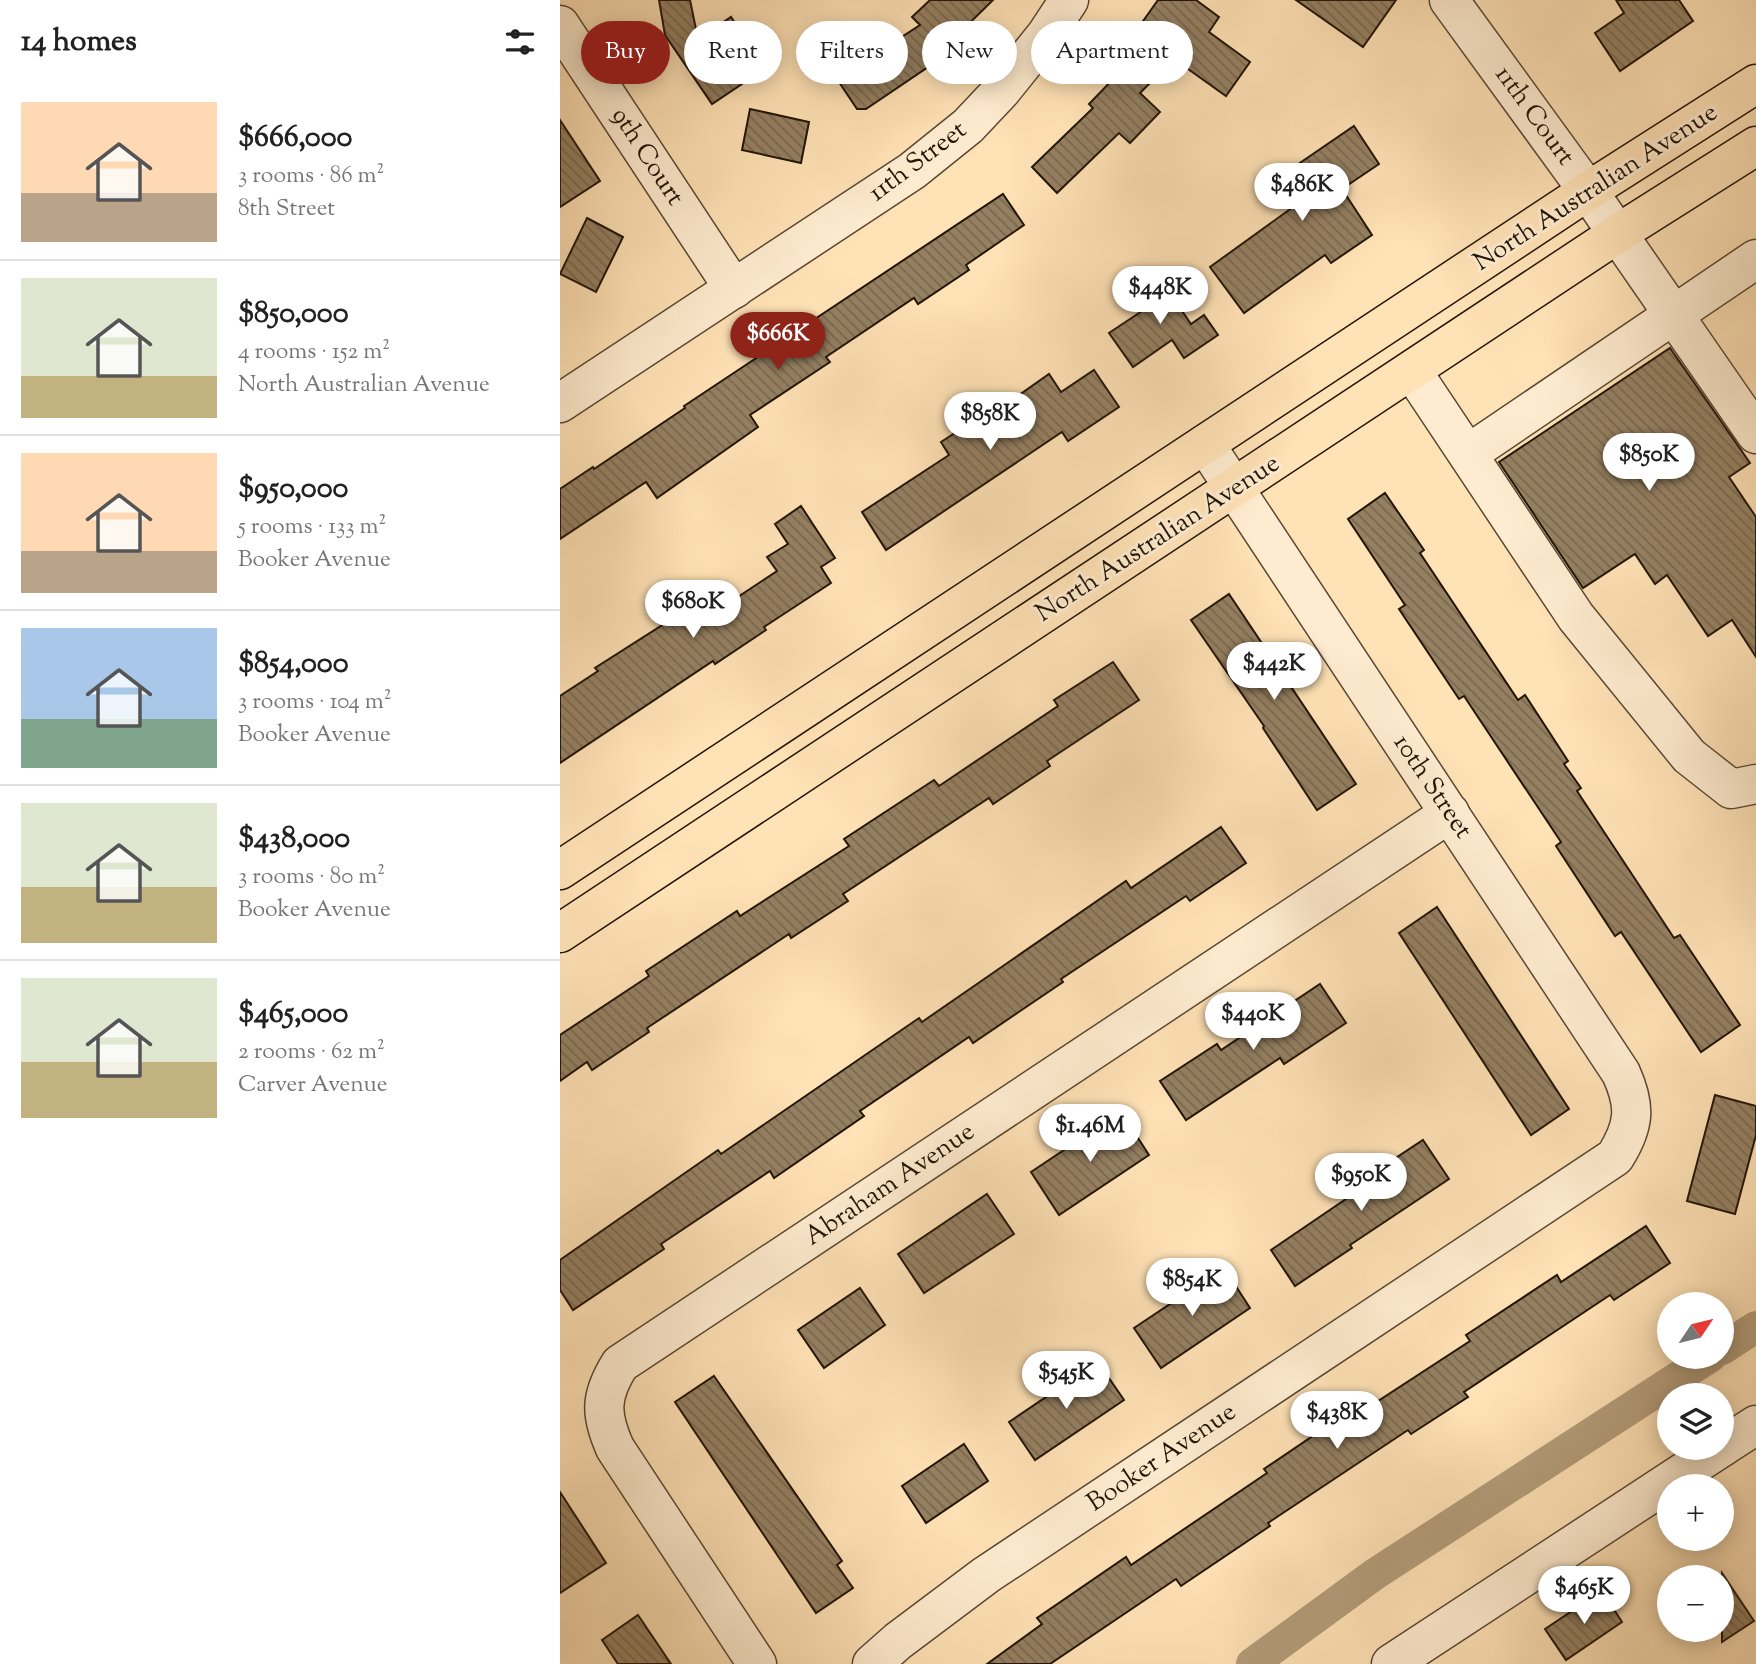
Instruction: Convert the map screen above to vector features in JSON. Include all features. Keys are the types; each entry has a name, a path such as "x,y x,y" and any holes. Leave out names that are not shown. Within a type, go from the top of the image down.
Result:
{"main road":[{"name":"North Australian Avenue","path":"560,870 1588,191 1756,84"},
{"name":"North Australian Avenue","path":"560,933 1617,234 1756,146"}],"street":[{"name":"11th Street","path":"560,404 912,171 968,125 1002,92 1069,0"},
{"name":"11th Court","path":"1449,0 1588,191 1756,434"},
{"name":"9th Court","path":"560,25 734,289"},
{"path":"1468,454 1756,259"},
{"path":"1412,371 1576,617 1689,756 1731,789 1756,784"},
{"name":"10th Street","path":"1205,444 1621,1073 1630,1094 1632,1116 1627,1138"},
{"name":"Abraham Avenue","path":"757,1664 615,1448 606,1427 603,1405 608,1383 620,1364 1450,813"},
{"name":"Booker Avenue","path":"872,1664 898,1641 986,1575 1615,1157 1627,1138"},
{"path":"1734,1439 1756,1425"},
{"path":"1391,1664 1702,1460"}],"building":[{"path":"659,0 690,0 694,21 684,21 684,63 670,42 670,21 663,21"},
{"path":"930,0 993,0 972,21 922,21 922,71 908,81 908,33 920,25 912,17"},
{"path":"1158,0 1196,0 1219,17 1209,32 1250,62 1226,96 1193,73 1193,21 1143,21"},
{"path":"1296,0 1396,0 1363,47"},
{"path":"1616,0 1679,0 1693,21 1620,71 1595,33 1624,13"},
{"path":"698,84 742,84 712,104"},
{"path":"840,84 903,84 866,109 857,109"},
{"path":"1108,84 1149,84 1140,93 1160,112 1130,143 1119,133 1057,193 1032,167 1093,108 1089,104"},
{"path":"750,109 809,122 801,163 742,150"},
{"path":"560,120 600,181 560,207"},
{"path":"1354,126 1379,164 1342,189 1372,235 1331,263 1325,255 1244,313 1210,267 1293,207 1275,180"},
{"path":"1003,194 1024,225 966,265 969,270 918,304 914,298 826,357 830,362 750,415 758,427 657,498 646,482 560,539 560,489 593,467 594,469"},
{"path":"587,218 623,237 596,292 560,274"},
{"path":"1158,276 1191,324 1204,315 1218,335 1184,358 1172,340 1133,367 1109,333 1145,309 1134,293"},
{"path":"1670,348 1750,463 1729,477 1756,517 1756,657 1732,620 1708,636 1667,575 1655,584 1635,554 1583,588 1499,462"},
{"path":"1094,370 1119,407 1068,441 1062,432 886,550 862,512 949,455 941,442 992,409 995,412 1049,374 1061,392"},
{"path":"1385,493 1424,550 1420,553 1518,700 1525,695 1568,761 1564,764 1581,788 1577,791 1674,938 1680,935 1740,1025 1701,1052 1621,932 1615,936 1556,846 1561,842 1464,696 1459,699 1399,609 1405,605 1348,519"},
{"path":"801,506 835,558 821,567 831,583 764,627 766,630 715,664 713,661 560,763 560,696 598,671 595,668 697,603 706,618 777,571 767,557 788,544 775,524"},
{"path":"1229,594 1356,784 1317,810 1264,726 1191,620"},
{"path":"1113,662 1139,700 1047,761 1050,766 993,804 989,798 843,894 848,901 791,938 789,934 647,1028 649,1032 592,1070 587,1062 560,1081 560,1035 649,976 646,971 737,911 740,916 849,846 844,839 934,780 939,786 1058,706 1054,700"},
{"path":"1221,827 1246,863 1190,901 1186,896 1061,979 1063,982 973,1043 969,1037 860,1111 864,1116 774,1178 770,1171 661,1244 664,1249 573,1310 560,1290 560,1260 718,1150 721,1154 919,1018 922,1022 1126,881 1131,888"},
{"path":"1437,907 1569,1109 1531,1135 1399,933"},
{"path":"1320,984 1346,1023 1284,1064 1280,1058 1186,1120 1160,1081 1217,1044 1221,1050"},
{"path":"1715,1095 1756,1106 1756,1135 1735,1214 1687,1201"},
{"path":"1121,1112 1149,1155 1059,1215 1031,1172"},
{"path":"1423,1140 1449,1179 1350,1245 1352,1248 1295,1286 1271,1250 1365,1186 1361,1181"},
{"path":"987,1194 1014,1234 924,1293 898,1254"},
{"path":"1646,1226 1670,1263 1614,1300 1610,1295 1464,1392 1468,1397 1411,1434 1408,1430 1268,1523 1270,1526 1181,1586 1176,1579 1050,1664 987,1664 1042,1624 1037,1618 1126,1557 1131,1565 1267,1473 1264,1469 1354,1408 1358,1414 1470,1341 1466,1335 1557,1275 1561,1282"},
{"path":"1224,1268 1250,1308 1161,1368 1134,1328"},
{"path":"860,1288 885,1325 824,1368 798,1330"},
{"path":"1098,1362 1124,1400 1035,1460 1009,1422"},
{"path":"714,1376 842,1561 837,1565 853,1588 816,1613 675,1402"},
{"path":"964,1444 988,1481 926,1523 902,1486"},
{"path":"560,1492 606,1563 560,1593"},
{"path":"1602,1591 1622,1622 1566,1660 1545,1629"},
{"path":"1734,1591 1754,1621 1734,1634"},
{"path":"638,1615 671,1664 618,1664 602,1640"}],"waterway":[{"path":"1734,1341 1756,1327"},
{"path":"1252,1664 1375,1574 1691,1369"}]}
